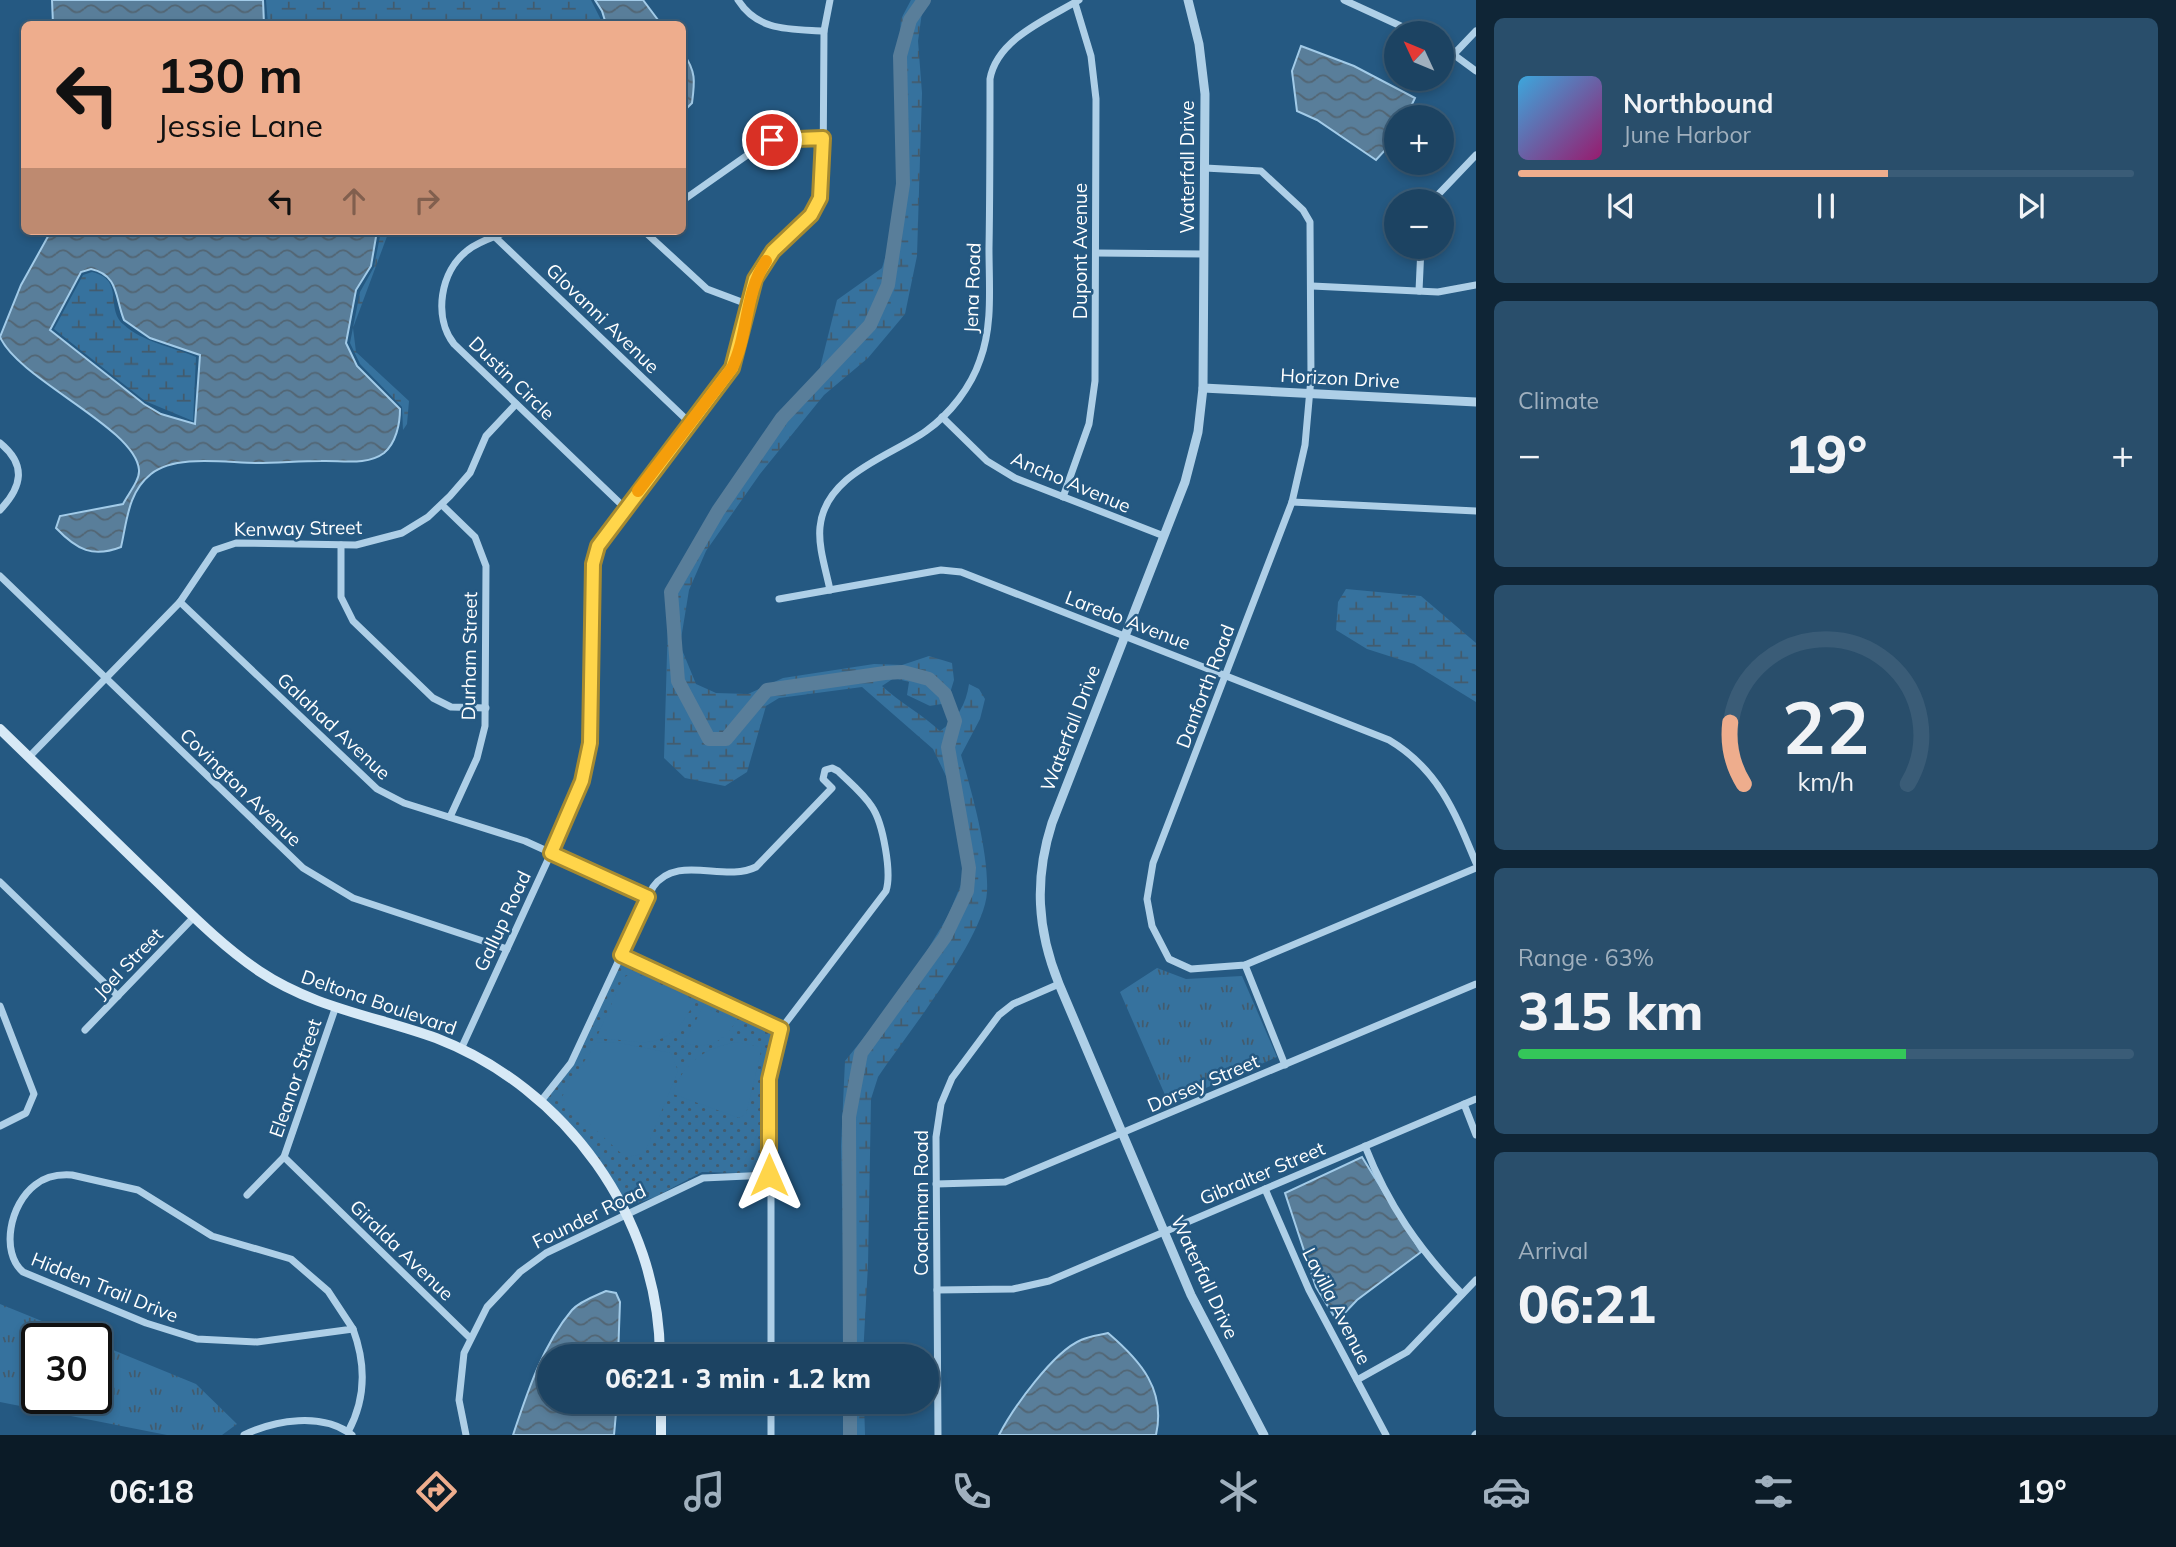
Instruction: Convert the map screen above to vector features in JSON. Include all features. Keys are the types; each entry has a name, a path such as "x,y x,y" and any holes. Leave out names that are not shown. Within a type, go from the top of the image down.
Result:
{"main road":[{"name":"Deltona Boulevard","path":"0,729 227,948 268,977 335,1009 412,1030 461,1049 503,1073 541,1101 587,1150 627,1214 649,1273 659,1344"},
{"path":"661,1414 661,1435"}],"street":[{"path":"738,0 750,15 767,25 824,31"},
{"name":"Gallup Road","path":"461,1049 582,781 590,743 594,556 602,539 736,359 747,304 763,265 782,240 811,215 820,198 824,31 830,0"},
{"name":"Waterfall Drive","path":"1188,0 1203,71 1205,168 1203,388 1193,456 1052,822 1042,862 1041,920 1059,984 1164,1232 1207,1329 1262,1434"},
{"path":"1344,0 1390,21"},
{"name":"Dupont Avenue","path":"1063,497 1083,444 1093,402 1095,78 1077,1"},
{"name":"Jena Road","path":"830,590 820,537 822,516 830,502 868,463 914,439 942,417 973,376 988,329 992,71 1000,54 1013,41 1077,1"},
{"path":"1476,32 1455,53 1476,71"},
{"path":"686,198 763,144 782,138 823,138"},
{"path":"1443,189 1476,155"},
{"name":"Danforth Road","path":"1205,168 1261,171 1303,210 1312,230 1310,394 1305,445 1292,502 1153,863 1147,899 1152,926 1162,948 1175,964 1191,969 1245,965 1476,865"},
{"name":"Dustin Circle","path":"499,235 466,251 454,265 442,300 442,321 454,344 625,508"},
{"path":"647,235 707,289 747,304"},
{"name":"Glovanni Avenue","path":"495,237 690,423"},
{"path":"1096,253 1204,254"},
{"path":"1419,292 1420,259"},
{"path":"1312,286 1419,292 1456,290 1476,285"},
{"name":"Horizon Drive","path":"1203,388 1476,402"},
{"name":"Kenway Street","path":"29,757 180,601 209,555 222,545 341,545 372,542 401,533 442,505 470,473 486,436 516,404"},
{"name":"Ancho Avenue","path":"942,417 975,450 1001,470 1164,536"},
{"path":"0,443 17,462 20,478 13,497 0,510"},
{"path":"1292,502 1476,511"},
{"name":"Durham Street","path":"442,505 475,537 484,555 486,708 477,758 450,817"},
{"path":"341,545 341,597 353,621 433,698 452,707 486,708"},
{"name":"Laredo Avenue","path":"779,599 951,570 1125,635 1374,733 1405,749 1429,771 1449,800 1476,865"},
{"name":"Covington Avenue","path":"0,576 286,853 320,880 372,905 449,928 506,949"},
{"name":"Galahad Avenue","path":"180,601 365,781 391,798 551,853 648,897"},
{"path":"541,1101 571,1063 648,897 661,878 676,871 740,872 756,867 832,788 823,779 825,770 832,768 838,771 876,813 890,875 886,891 781,1029 769,1079 771,1344"},
{"path":"0,882 118,996"},
{"name":"Joel Street","path":"85,1030 194,917"},
{"path":"621,955 781,1029"},
{"path":"1245,965 1285,1065"},
{"name":"Coachman Road","path":"938,1435 937,1121 946,1091 961,1064 1006,1008 1059,984"},
{"name":"Dorsey Street","path":"936,1184 1006,1182 1476,984"},
{"path":"0,1006 34,1094 26,1114 0,1126"},
{"name":"Eleanor Street","path":"247,1195 284,1157 335,1009"},
{"name":"Gibralter Street","path":"937,1290 995,1291 1029,1286 1065,1274 1476,1099"},
{"path":"1464,1104 1476,1135"},
{"path":"1365,1146 1379,1180 1402,1222 1430,1261 1462,1294"},
{"name":"Eleanor Street","path":"284,1157 312,1185"},
{"name":"Hidden Trail Drive","path":"350,1434 362,1396 362,1366 352,1329 328,1292 291,1259 212,1236 154,1197 123,1185 72,1175 43,1180 22,1199 7,1236 9,1257 23,1272 187,1337 218,1342 257,1342 352,1329"},
{"name":"Founder Road","path":"466,1435 459,1383 469,1337 487,1307 532,1262 703,1178 769,1175"},
{"name":"Giralda Avenue","path":"312,1185 469,1337"},
{"name":"Lavilla Avenue","path":"1265,1189 1309,1290 1385,1435"},
{"path":"1357,1380 1407,1352 1476,1280"},
{"path":"771,1414 771,1435"},
{"path":"244,1435 269,1426 310,1420 330,1423 350,1434"}],"green space":[{"path":"266,0 591,0 602,21 268,21"},
{"path":"911,0 931,0 923,5 918,41 922,93 917,256 905,314 868,358 824,395 760,474 706,551 689,590 680,645 696,684 716,693 748,694 783,678 874,664 902,665 929,656 952,663 954,680 947,703 930,706 907,695 909,682 894,678 882,686 940,731 960,711 969,684 979,689 985,699 980,719 961,755 983,842 987,892 983,911 959,960 878,1077 871,1099 864,1344 845,1344 841,1146 845,1061 906,985 948,916 967,870 959,803 933,749 862,687 779,698 766,706 747,772 725,786 685,778 664,758 669,585 685,556 818,376 837,300 882,268 896,222 897,79 901,19"},
{"path":"380,235 388,235 353,328 356,352 409,401 407,424 403,430 402,407 360,364 350,343 360,292 374,267"},
{"path":"92,272 102,276 112,287 115,310 123,324 149,340 196,357 193,421 145,401 54,329 83,275"},
{"path":"1346,589 1421,596 1476,643 1476,702 1414,664 1367,649 1336,630 1338,602"},
{"path":"618,951 785,1028 775,1089 772,1174 702,1172 655,1197 628,1206 590,1148 544,1099 594,1022"},
{"path":"1157,968 1186,979 1242,976 1277,1057 1169,1104 1120,992"},
{"path":"633,972 697,1001 677,1028 658,1040 638,1042 596,1039 623,978"},
{"path":"703,1006 736,1021 721,1039 715,1042 708,1045 685,1043"},
{"path":"614,1042 671,1053 678,1071 644,1154 625,1157 561,1098 596,1043"},
{"path":"737,1042 762,1047 746,1114 739,1118 673,1094 682,1073 697,1058 715,1048"},
{"path":"0,1304 47,1323 21,1323 21,1406 0,1402"},
{"path":"112,1350 196,1384 237,1424 222,1435 167,1435 61,1414 112,1414"},
{"path":"846,1414 864,1414 865,1435 847,1435"}],"water":[{"path":"52,0 263,0 264,21 53,21"},
{"path":"595,0 643,0 659,21 605,21"},
{"path":"1301,46 1354,66 1384,82 1384,91 1402,91 1415,98 1412,105 1384,105 1384,151 1376,160 1317,120 1297,111 1292,71"},
{"path":"686,58 694,82 692,103 686,109"},
{"path":"49,235 376,235 371,266 356,290 346,343 357,366 400,409 398,427 388,449 370,460 256,463 202,461 162,468 151,474 137,489 121,547 94,552 78,547 56,528 60,516 123,504 139,474 133,454 99,421 29,370 11,353 0,337 21,285","holes":["91,269 107,276 115,288 124,320 150,338 200,355 195,424 161,414 144,404 50,330 81,272"]},
{"path":"1362,1157 1421,1252 1357,1300 1337,1321 1316,1287 1285,1193"},
{"path":"606,1291 616,1293 620,1302 618,1344 550,1344 572,1310"},
{"path":"1108,1333 1131,1354 1154,1390 1158,1419 1156,1435 999,1435 1024,1396 1058,1356 1081,1340"},
{"path":"537,1370 537,1414 616,1414 614,1435 513,1435"}],"waterway":[{"path":"850,1344 849,1117 861,1053 945,937 967,891 969,868 948,747 955,721 945,694 929,679 903,672 885,673 767,690 726,739 709,739 678,681 671,592 718,511 782,418 870,325 888,285 903,184 900,56 910,20 924,0"},
{"path":"850,1414 850,1435"}],"slow traffic":[{"path":"638,491 732,368 751,291 766,261"}],"route":[{"path":"769,1175 769,1079 771,1061 781,1029 621,955 648,897 551,853 575,801 587,764 593,708 593,564 598,546 732,368 755,279 782,240 811,215 820,198 823,138 772,140"}]}
